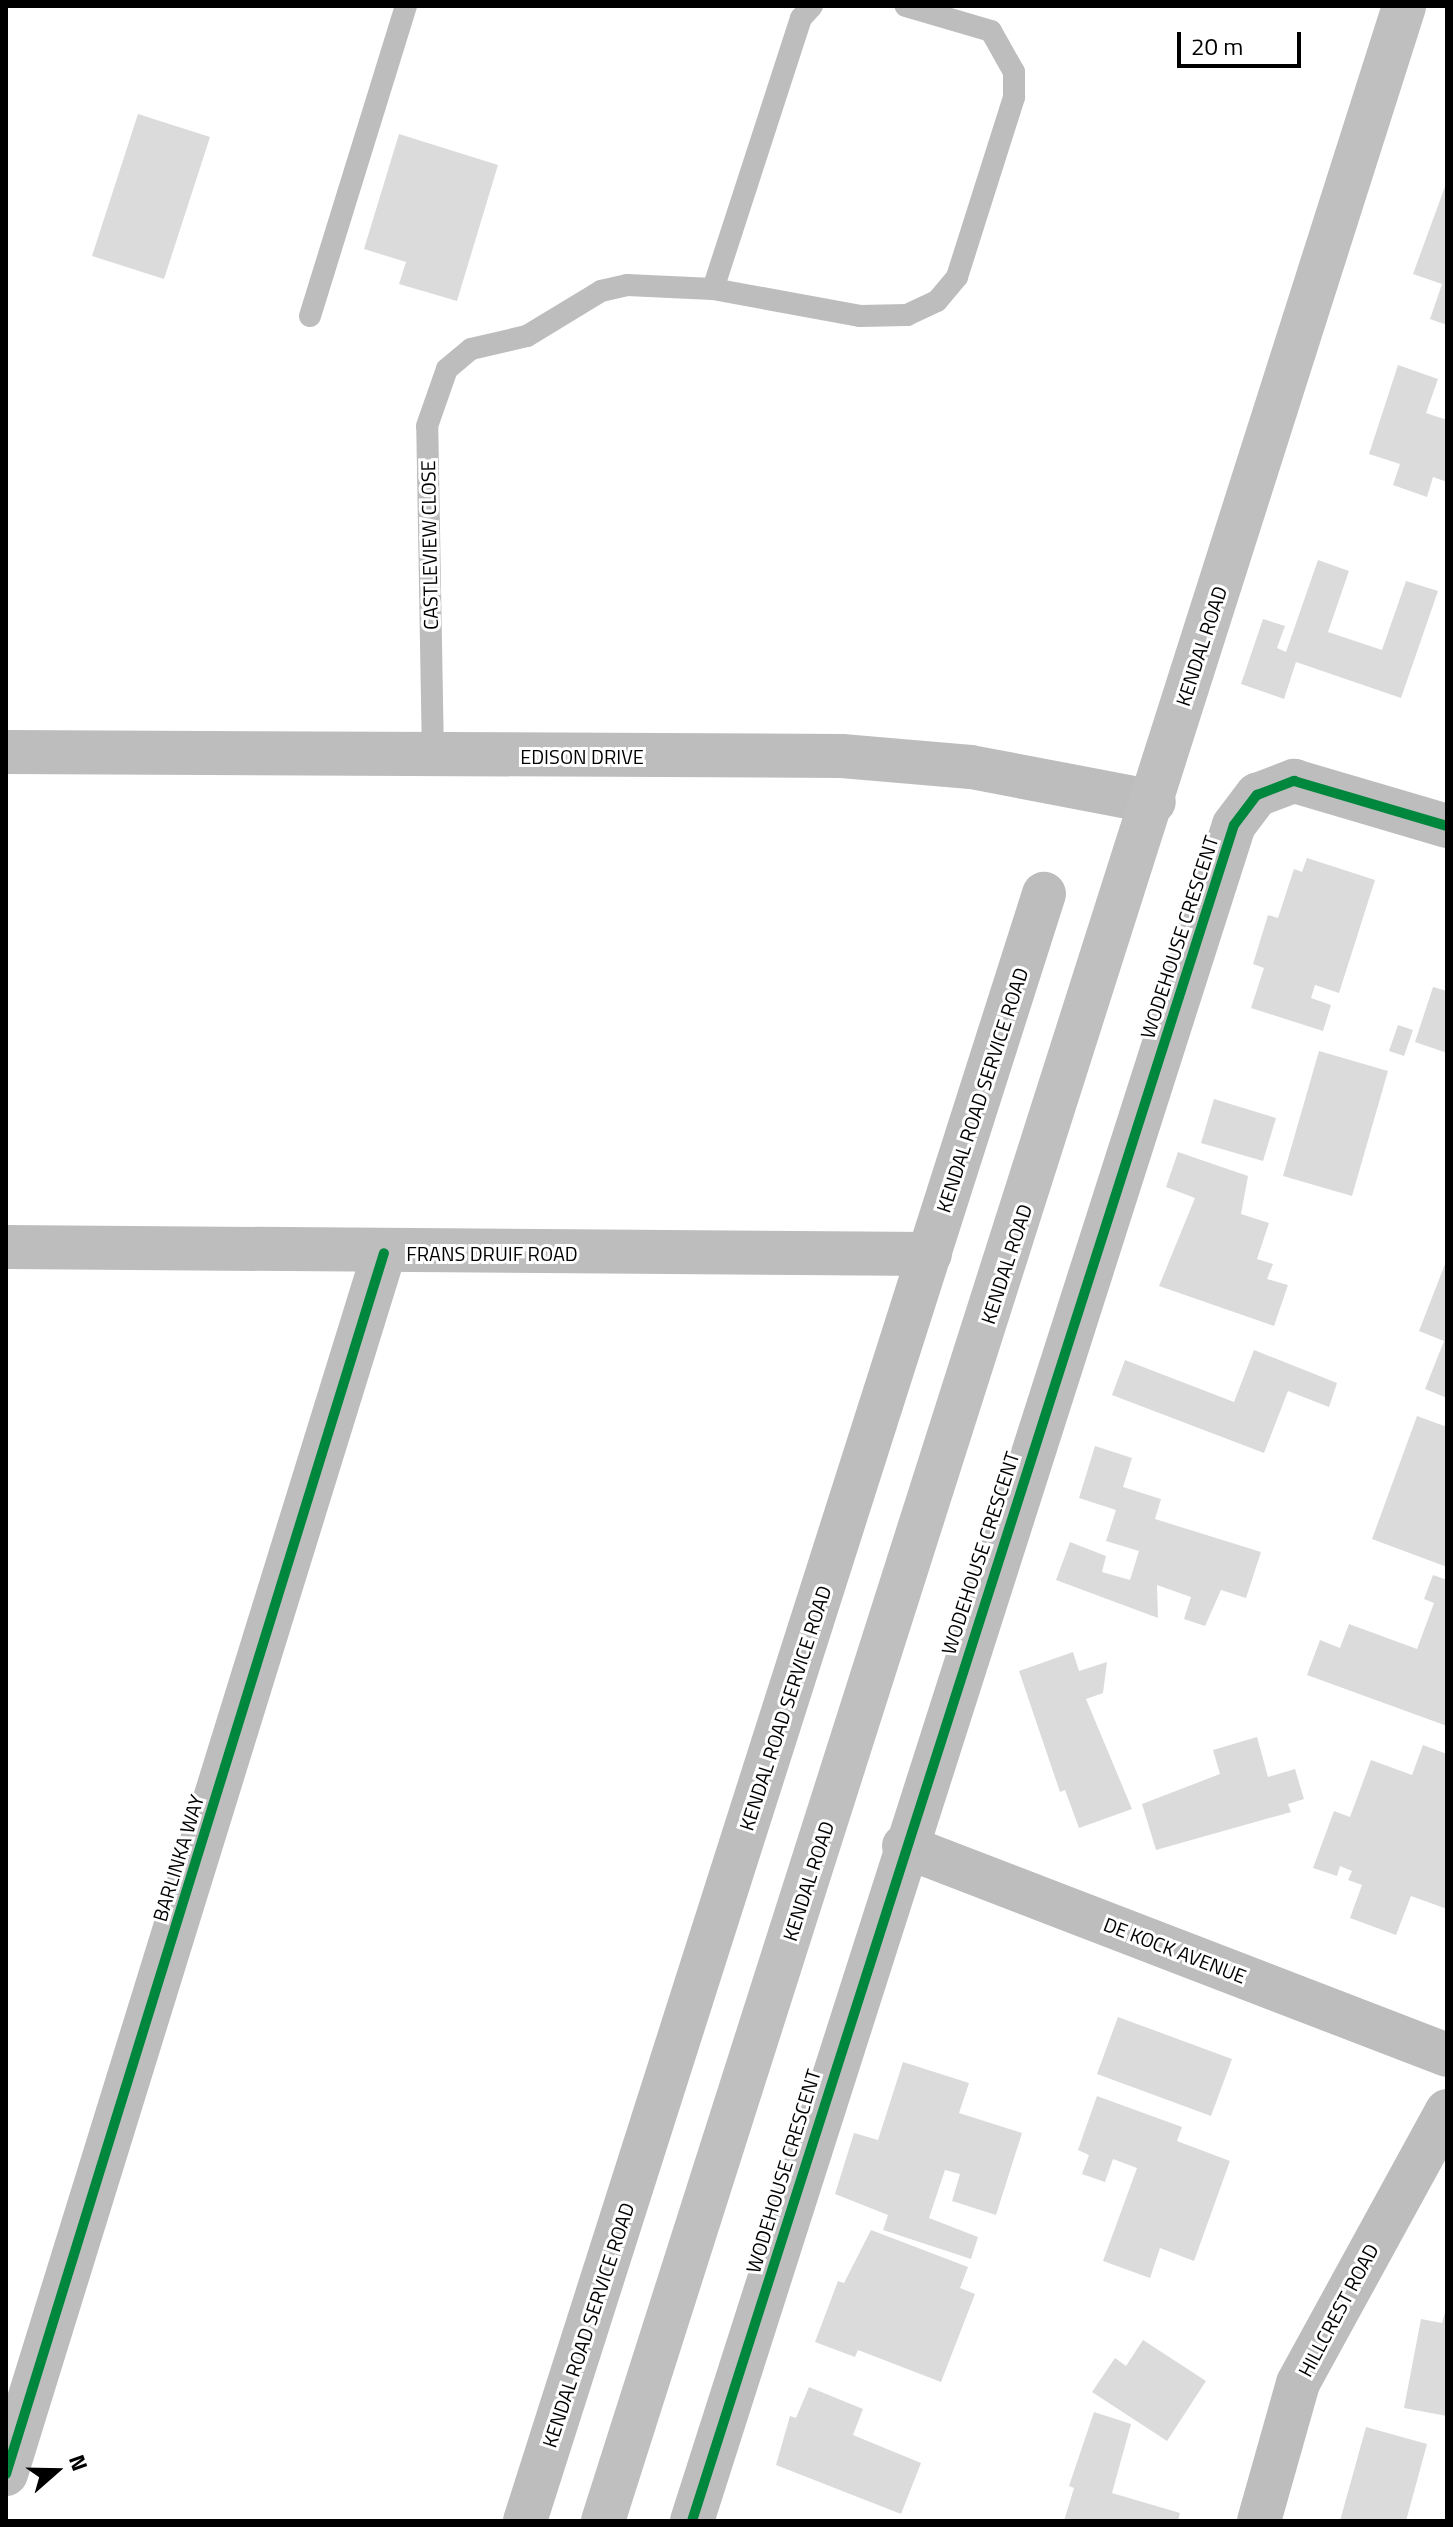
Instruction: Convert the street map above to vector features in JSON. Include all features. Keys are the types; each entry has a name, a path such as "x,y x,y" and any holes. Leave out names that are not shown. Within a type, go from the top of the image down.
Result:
{"main road":[{"name":"KENDAL ROAD","path":"603,2521 1154,802 1404,6"}],"street":[{"name":"EDISON DRIVE","path":"6,752 433,757 842,756 971,767 1154,802"},
{"name":"WODEHOUSE CRESCENT","path":"692,2521 904,1846 1234,825 1257,795 1294,781 1447,826"},
{"name":"KENDAL ROAD SERVICE ROAD","path":"525,2521 1044,894"},
{"name":"FRANS DRUIF ROAD","path":"6,1247 384,1253 930,1254"},
{"name":"BARLINKA WAY","path":"6,2474 384,1253"},
{"name":"DE KOCK AVENUE","path":"904,1846 1447,2055"},
{"name":"HILLCREST ROAD","path":"1259,2521 1298,2383 1447,2111"}],"lane":[{"path":"310,316 406,6"},
{"path":"812,6 801,18 713,289 860,316 907,315 937,301 957,277 1014,97 1014,72 991,31 906,6"},
{"name":"CASTLEVIEW CLOSE","path":"433,757 427,426 447,369 471,349 527,336 601,291 627,285 713,289"}],"building":[{"path":"138,114 210,137 164,279 92,256"},
{"path":"399,134 498,165 457,301 399,284 406,262 364,249"},
{"path":"1447,181 1447,325 1430,319 1442,284 1413,274"},
{"path":"1398,365 1438,379 1426,413 1447,420 1447,482 1433,477 1427,497 1393,485 1400,464 1369,454"},
{"path":"1318,560 1349,571 1328,632 1382,650 1406,581 1438,591 1401,698 1296,662 1284,699 1241,684 1263,619 1285,626 1277,648 1286,652"},
{"path":"1307,858 1375,880 1339,993 1315,985 1311,998 1331,1005 1323,1031 1251,1008 1264,968 1253,964 1268,915 1278,918 1294,869 1302,872"},
{"path":"1433,987 1447,991 1447,1053 1415,1042"},
{"path":"1398,1025 1413,1030 1404,1056 1389,1051"},
{"path":"1319,1051 1388,1071 1352,1196 1283,1176"},
{"path":"1214,1099 1276,1118 1263,1161 1201,1143"},
{"path":"1178,1152 1248,1176 1241,1214 1269,1223 1257,1259 1273,1264 1267,1279 1288,1285 1274,1326 1159,1286 1195,1198 1166,1187"},
{"path":"1447,1259 1447,1398 1425,1389 1444,1341 1419,1331"},
{"path":"1254,1350 1337,1383 1329,1407 1288,1391 1264,1453 1112,1395 1125,1360 1234,1402"},
{"path":"1417,1416 1447,1427 1447,1567 1372,1539"},
{"path":"1095,1446 1132,1458 1123,1487 1161,1499 1155,1519 1261,1552 1246,1598 1221,1590 1205,1626 1184,1619 1191,1597 1157,1585 1158,1618 1056,1580 1070,1542 1106,1556 1102,1572 1130,1580 1139,1551 1106,1541 1116,1510 1079,1498"},
{"path":"1433,1575 1447,1580 1447,1726 1307,1675 1320,1640 1340,1648 1349,1624 1417,1649 1434,1603 1424,1599"},
{"path":"1073,1652 1079,1671 1107,1662 1103,1693 1086,1699 1132,1809 1079,1828 1065,1790 1060,1792 1019,1671"},
{"path":"1257,1737 1268,1777 1295,1769 1304,1799 1288,1804 1291,1812 1156,1850 1142,1804 1220,1774 1213,1750"},
{"path":"1423,1745 1447,1754 1447,1909 1411,1896 1396,1935 1350,1918 1362,1885 1348,1880 1352,1871 1340,1866 1337,1876 1313,1868 1334,1811 1350,1817 1371,1760 1412,1775"},
{"path":"1118,2017 1232,2059 1211,2116 1097,2074"},
{"path":"903,2062 969,2083 959,2113 1022,2133 996,2215 952,2201 960,2174 945,2170 929,2218 978,2237 971,2259 883,2230 888,2215 835,2194 854,2133 878,2140"},
{"path":"1097,2096 1182,2127 1177,2141 1230,2161 1194,2261 1160,2248 1150,2278 1103,2261 1137,2168 1113,2159 1105,2182 1082,2174 1089,2155 1078,2150"},
{"path":"871,2230 968,2267 960,2288 975,2294 941,2382 858,2350 855,2357 815,2342 838,2281 844,2283"},
{"path":"1447,2305 1447,2416 1404,2408 1421,2319 1442,2323"},
{"path":"1143,2340 1206,2381 1167,2441 1092,2392 1115,2358 1126,2366"},
{"path":"809,2387 863,2409 853,2435 921,2463 901,2514 776,2465 790,2416 796,2418"},
{"path":"1094,2412 1131,2424 1112,2493 1180,2513 1178,2521 1064,2521 1074,2488 1069,2486"},
{"path":"1366,2427 1427,2444 1406,2521 1340,2521"}],"cycle path":[{"path":"692,2521 1234,825 1257,795 1294,781 1447,826"},
{"path":"6,2474 384,1253"}]}
